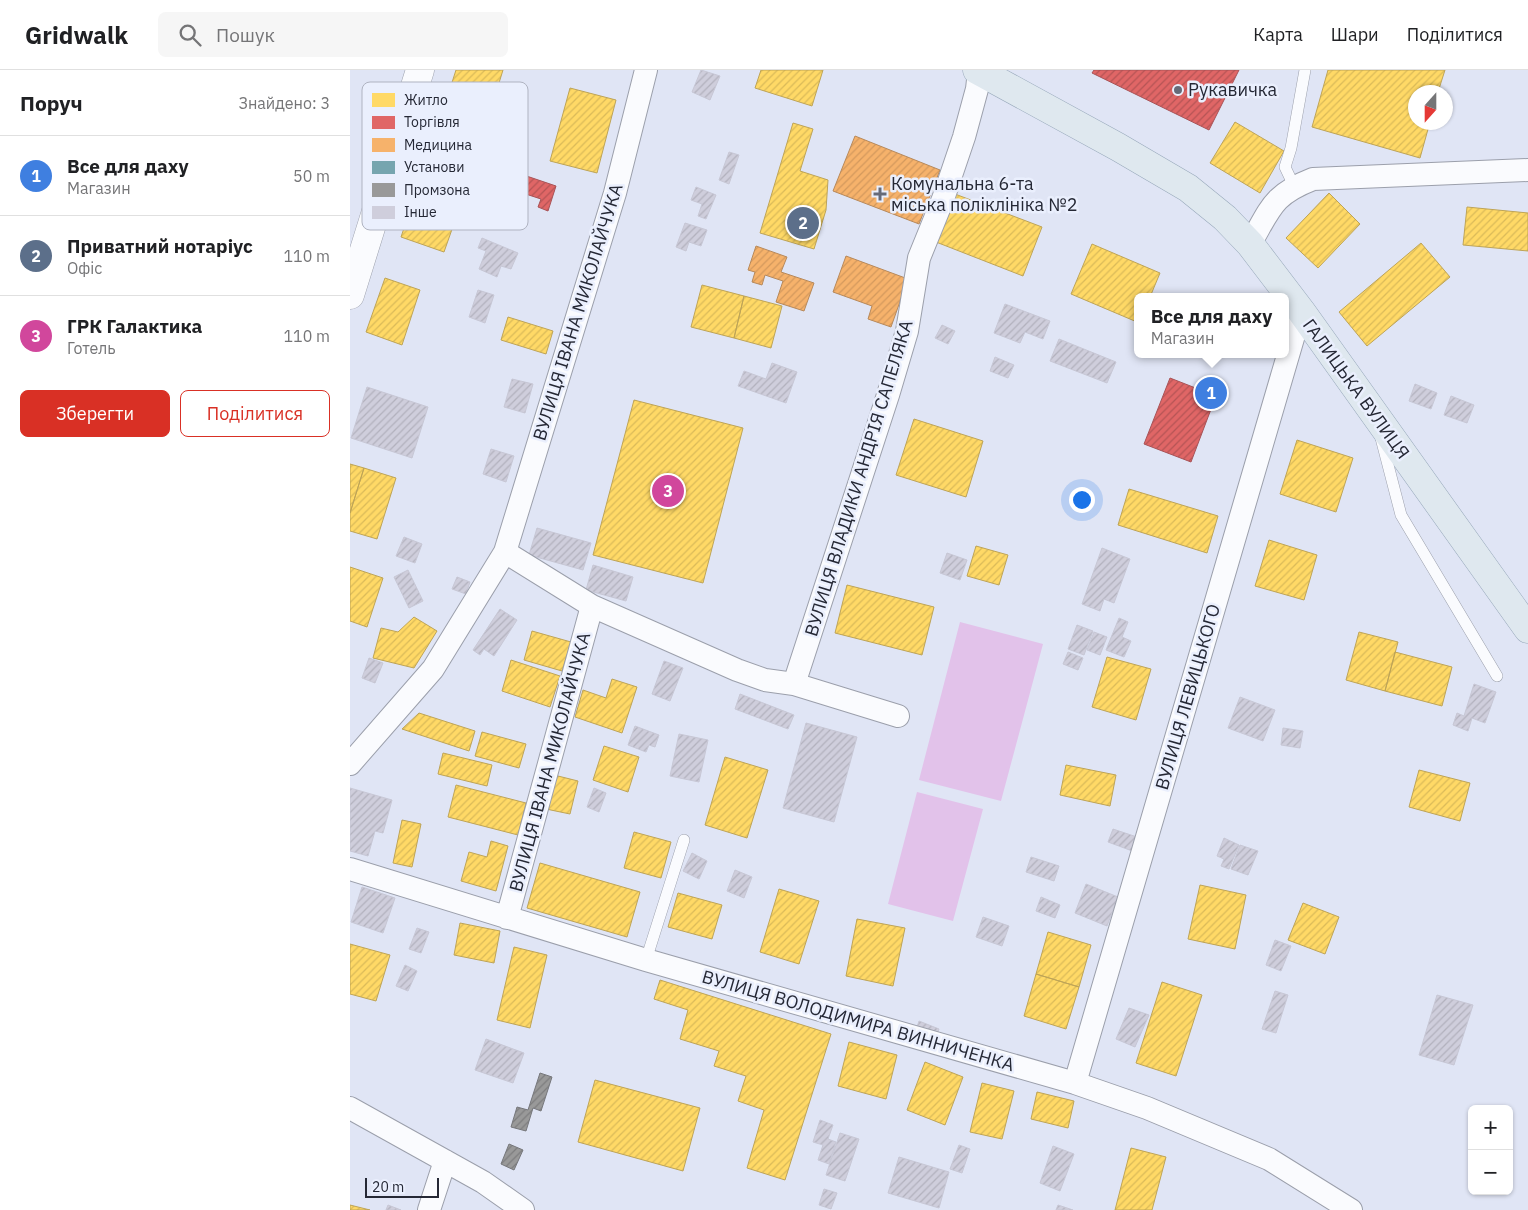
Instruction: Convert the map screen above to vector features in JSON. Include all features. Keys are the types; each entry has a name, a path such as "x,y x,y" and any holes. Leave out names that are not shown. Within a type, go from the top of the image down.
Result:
{"main road":[{"path":"416,82 420,70"},
{"name":"ГАЛИЦЬКА ВУЛИЦЯ","path":"978,70 1188,188 1226,218 1250,244 1287,293"},
{"path":"350,295 370,230"},
{"name":"ГАЛИЦЬКА ВУЛИЦЯ","path":"1289,296 1528,628"}],"street":[{"name":"ВУЛИЦЯ ІВАНА МИКОЛАЙЧУКА","path":"350,764 433,669 505,552 615,193 646,70"},
{"name":"ВУЛИЦЯ ВЛАДИКИ АНДРІЯ САПЕЛЯКА","path":"794,684 888,395 907,331 919,258 944,199 964,137 977,89 978,70"},
{"path":"1250,244 1276,199 1294,186 1313,179 1528,170"},
{"name":"ВУЛИЦЯ ЛЕВИЦЬКОГО","path":"1289,349 1300,311"},
{"name":"ВУЛИЦЯ ЛЕВИЦЬКОГО","path":"1075,1084 1286,358"},
{"name":"ВУЛИЦЯ ІВАНА МИКОЛАЙЧУКА","path":"505,552 592,606 737,670 765,680 794,684 898,716"},
{"name":"ВУЛИЦЯ ІВАНА МИКОЛАЙЧУКА","path":"507,918 592,606"},
{"name":"ВУЛИЦЯ ВОЛОДИМИРА ВИННИЧЕНКА","path":"350,869 646,960 1075,1084 1147,1108 1268,1159 1351,1210"},
{"path":"350,1108 482,1182 523,1210"},
{"path":"430,1210 445,1161"}],"lane":[{"path":"1294,186 1285,167 1291,148 1305,70"},
{"path":"1376,416 1401,514 1497,676"},
{"path":"646,960 684,840"}],"shaded area":[{"path":"960,622 1043,644 1001,801 919,780"},
{"path":"917,792 983,809 953,921 888,904"}],"building: Житло":[{"path":"456,70 503,70 499,82 452,82"},
{"path":"761,70 823,70 812,106 755,88"},
{"path":"1328,70 1445,70 1440,85 1408,85 1408,130 1428,130 1420,158 1312,127"},
{"path":"570,88 616,100 597,173 550,161"},
{"path":"1235,122 1284,151 1260,193 1210,163"},
{"path":"793,123 813,129 800,171 828,180 826,210 814,249 760,233"},
{"path":"1329,193 1360,224 1318,268 1286,238"},
{"path":"955,194 1042,227 1023,276 936,242"},
{"path":"1467,207 1528,213 1528,251 1463,245"},
{"path":"403,230 452,230 444,252 401,237"},
{"path":"1421,243 1450,277 1367,346 1339,312"},
{"path":"1092,244 1160,273 1152,293 1134,293 1134,321 1071,294"},
{"path":"385,278 420,290 402,345 366,332"},
{"path":"702,285 744,296 734,338 691,327"},
{"path":"744,296 782,306 771,348 734,338"},
{"path":"508,317 553,331 546,354 501,340"},
{"path":"634,400 743,428 703,583 593,555"},
{"path":"914,419 983,441 966,497 896,475"},
{"path":"1297,440 1353,458 1336,512 1280,494"},
{"path":"350,464 364,468 350,513"},
{"path":"364,468 396,478 377,539 350,531 350,513"},
{"path":"1129,489 1218,516 1207,553 1118,525"},
{"path":"1269,540 1317,555 1304,600 1255,586"},
{"path":"976,546 1008,555 999,585 967,576"},
{"path":"350,567 383,578 367,627 350,621"},
{"path":"847,585 934,607 922,655 835,633"},
{"path":"414,617 437,631 414,668 373,658 381,628 398,632"},
{"path":"532,631 571,642 562,671 524,660"},
{"path":"1359,632 1398,642 1385,691 1346,680"},
{"path":"1395,652 1452,667 1442,706 1385,691"},
{"path":"1107,657 1151,669 1136,720 1092,707"},
{"path":"511,660 560,676 550,707 502,691"},
{"path":"612,679 637,687 622,733 575,717 583,690 606,698"},
{"path":"419,713 475,731 469,751 402,729"},
{"path":"482,732 526,744 519,768 475,756"},
{"path":"604,746 639,757 628,792 593,780"},
{"path":"443,753 492,765 487,786 438,774"},
{"path":"725,757 768,770 747,838 705,825"},
{"path":"1066,765 1116,775 1110,806 1060,795"},
{"path":"1419,770 1470,783 1460,821 1409,807"},
{"path":"554,775 578,781 570,814 546,809"},
{"path":"456,785 526,803 518,835 448,817"},
{"path":"402,820 421,824 412,867 393,863"},
{"path":"634,832 671,842 661,878 624,868"},
{"path":"491,841 508,846 496,891 461,881 469,852 487,857"},
{"path":"540,863 640,892 627,937 527,908"},
{"path":"1200,885 1246,895 1235,949 1188,939"},
{"path":"779,889 819,901 799,964 760,952"},
{"path":"678,893 722,905 712,939 668,927"},
{"path":"1303,903 1339,917 1325,954 1288,940"},
{"path":"857,919 905,928 893,986 846,976"},
{"path":"460,923 500,931 494,963 454,955"},
{"path":"1048,932 1091,945 1079,987 1036,974"},
{"path":"350,944 390,955 376,1001 350,994"},
{"path":"514,947 547,955 530,1028 497,1020"},
{"path":"1036,974 1079,987 1066,1029 1024,1016"},
{"path":"660,980 831,1034 785,1180 747,1168 764,1110 738,1101 746,1076 714,1066 719,1051 680,1039 688,1010 654,999"},
{"path":"1162,982 1202,995 1176,1076 1136,1063"},
{"path":"849,1042 897,1055 886,1099 838,1086"},
{"path":"925,1062 963,1077 945,1125 907,1110"},
{"path":"595,1080 700,1108 683,1171 578,1142"},
{"path":"982,1083 1014,1091 1002,1139 970,1132"},
{"path":"1037,1092 1074,1101 1068,1128 1031,1119"},
{"path":"1131,1148 1166,1157 1152,1210 1115,1210"},
{"path":"350,1205 370,1210 350,1210"}],"building: Торгівля":[{"name":"Рукавичка","path":"1094,70 1239,70 1209,130 1092,73"},
{"path":"528,177 556,186 548,211 538,207 541,199 528,195"},
{"path":"1170,378 1216,396 1191,462 1144,444"}],"building: Медицина":[{"path":"855,136 940,170 919,224 833,191"},
{"path":"756,246 787,257 781,272 814,283 804,311 776,302 783,281 765,275 762,285 752,282 755,272 748,270"},
{"path":"846,256 908,279 891,327 868,319 872,306 833,292"}],"building: Промзона":[{"path":"540,1073 552,1077 541,1111 533,1108 526,1131 511,1127 517,1107 528,1110"},
{"path":"509,1144 523,1150 514,1170 501,1164"}],"building: Інше":[{"path":"701,70 720,76 710,100 692,92"},
{"path":"729,152 739,155 729,184 719,180"},
{"path":"696,187 716,195 706,219 698,216 702,204 691,200"},
{"path":"685,223 707,230 701,246 689,242 686,251 676,247"},
{"path":"482,238 518,253 511,269 501,266 497,277 479,269 486,251 478,248"},
{"path":"478,290 494,295 485,323 469,317"},
{"path":"1005,304 1050,321 1043,339 1025,332 1020,343 994,333"},
{"path":"942,325 955,331 948,344 935,338"},
{"path":"1059,339 1116,362 1107,383 1050,361"},
{"path":"995,357 1014,365 1008,378 990,371"},
{"path":"772,363 797,372 786,403 738,386 744,371 766,379"},
{"path":"512,379 533,384 525,413 504,407"},
{"path":"1415,384 1437,393 1431,409 1409,401"},
{"path":"367,387 428,407 412,458 351,438"},
{"path":"1451,396 1474,405 1467,423 1444,415"},
{"path":"491,449 514,456 506,482 483,474"},
{"path":"537,528 591,543 583,570 529,555"},
{"path":"404,537 422,544 415,563 396,556"},
{"path":"1102,548 1130,559 1114,603 1104,599 1100,611 1082,604"},
{"path":"947,553 967,560 960,580 940,573"},
{"path":"593,565 633,577 626,601 586,590"},
{"path":"408,570 423,601 409,608 394,577"},
{"path":"457,577 470,582 466,594 452,589"},
{"path":"500,609 517,620 494,656 484,649 480,655 473,650"},
{"path":"1119,618 1128,622 1122,637 1131,641 1124,657 1106,650"},
{"path":"1077,625 1093,631 1084,655 1068,649"},
{"path":"1094,632 1107,637 1100,655 1087,650"},
{"path":"1068,652 1083,658 1078,670 1063,664"},
{"path":"369,658 383,663 375,683 362,678"},
{"path":"664,661 683,668 670,701 652,694"},
{"path":"1474,684 1496,692 1485,723 1472,718 1468,731 1453,725 1457,713 1464,716"},
{"path":"740,694 794,715 788,729 735,709"},
{"path":"1240,697 1275,710 1263,741 1228,728"},
{"path":"806,723 857,737 834,822 783,808"},
{"path":"635,726 659,735 655,747 649,745 646,752 628,745"},
{"path":"1283,728 1303,731 1300,748 1281,745"},
{"path":"679,734 708,740 699,782 670,776"},
{"path":"350,788 392,800 383,833 375,831 368,856 350,851"},
{"path":"594,788 606,793 599,812 587,807"},
{"path":"1113,829 1140,838 1135,852 1108,842"},
{"path":"1224,838 1239,845 1229,869 1221,866 1224,859 1217,856"},
{"path":"1240,845 1258,851 1248,875 1231,869"},
{"path":"692,853 707,861 699,879 683,871"},
{"path":"1031,857 1059,866 1054,881 1026,872"},
{"path":"735,870 752,877 744,898 727,891"},
{"path":"1086,884 1118,897 1107,926 1075,913"},
{"path":"362,887 395,898 383,933 351,922"},
{"path":"1041,897 1060,905 1055,918 1036,911"},
{"path":"983,917 1009,926 1002,946 976,937"},
{"path":"417,928 429,932 421,953 409,949"},
{"path":"1275,940 1291,946 1281,971 1266,965"},
{"path":"405,965 417,971 408,991 396,986"},
{"path":"1275,991 1288,995 1276,1033 1262,1029"},
{"path":"1437,995 1473,1005 1454,1065 1419,1055"},
{"path":"1129,1008 1149,1015 1135,1047 1116,1039"},
{"path":"919,1021 939,1029 935,1040 915,1033"},
{"path":"486,1039 524,1053 513,1083 475,1070"},
{"path":"820,1120 833,1125 828,1139 836,1142 829,1164 818,1160 823,1145 813,1142"},
{"path":"840,1133 859,1139 845,1181 826,1175"},
{"path":"959,1145 970,1149 962,1173 950,1169"},
{"path":"1053,1146 1074,1154 1060,1191 1040,1183"},
{"path":"899,1157 949,1172 939,1208 888,1193"},
{"path":"824,1189 837,1193 831,1209 819,1205"},
{"path":"388,1205 401,1210 386,1210"},
{"path":"1058,1205 1073,1210 1056,1210"}],"place":[{"name":"Рукавичка","path":"1178,90"},
{"name":"Комунальна 6-та міська поліклініка №2","path":"880,194"},
{"name":"Приватний нотаріус","path":"803,223"},
{"name":"Все для даху","path":"1211,393"},
{"name":"ГРК Галактика","path":"668,491"}]}
